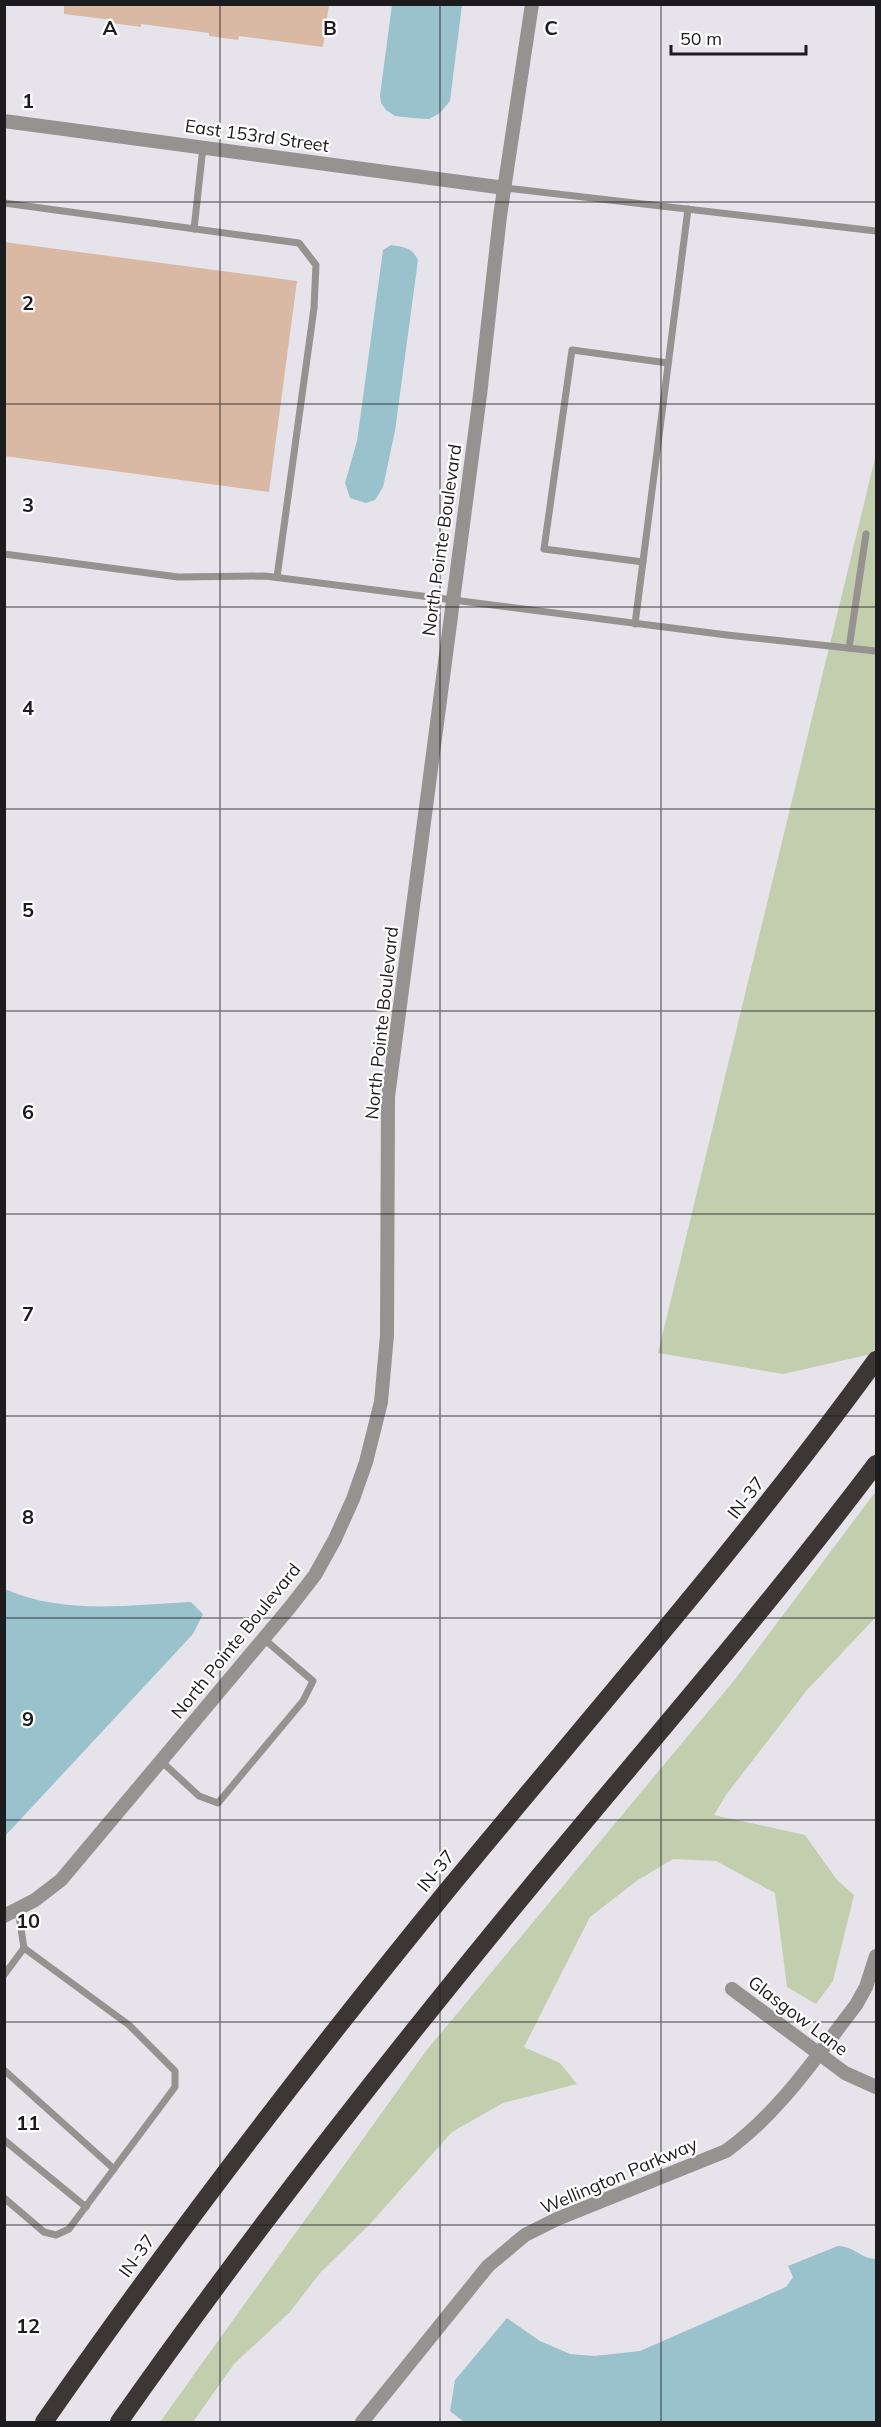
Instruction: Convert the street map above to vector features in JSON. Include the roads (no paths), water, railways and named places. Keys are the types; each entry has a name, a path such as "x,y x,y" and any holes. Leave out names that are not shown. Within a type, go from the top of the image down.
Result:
{"highway":[{"name":"IN-37","path":"44,2422 189,2220 327,2040 451,1886 757,1518 876,1360"},
{"path":"119,2422 248,2243 412,2032 699,1686 797,1566 876,1464"}],"street":[{"name":"North Pointe Boulevard","path":"11,1913 61,1880 315,1575 335,1539 366,1462 381,1402 387,1335 388,1097 505,188 532,4"},
{"name":"East 153rd Street","path":"4,121 505,188"},
{"name":"Wellington Parkway","path":"362,2422 488,2266 525,2235 557,2219 726,2151 747,2136 773,2111 856,2005 866,1987 876,1956"},
{"name":"Glasgow Lane","path":"732,1989 845,2073 876,2087"}],"lane":[{"path":"194,229 203,147"},
{"path":"505,188 876,231"},
{"path":"4,203 299,243 316,265 314,308 277,577"},
{"path":"635,624 688,209"},
{"path":"643,562 544,549 572,350 668,363"},
{"path":"849,648 866,534"},
{"path":"4,554 178,577 277,577 635,624 876,651"},
{"path":"161,1761 199,1796 210,1801 218,1803 233,1786 303,1701 313,1681 264,1639"},
{"path":"4,2198 44,2232 56,2235 69,2229 175,2087 175,2072 129,2025 24,1948 11,1913"},
{"path":"4,1975 24,1948"},
{"path":"4,2070 114,2169"},
{"path":"4,2140 86,2207"}],"water":[{"path":"392,5 462,5 450,101 440,113 429,119 395,116 381,103 380,95"},
{"path":"391,245 404,247 411,251 418,260 395,431 383,487 375,500 366,503 350,498 345,483 357,441 383,250"},
{"path":"5,1589 27,1597 73,1605 120,1606 191,1602 203,1614 193,1634 5,1836"},
{"path":"838,2246 876,2259 876,2422 464,2422 450,2411 455,2380 507,2318 540,2341 570,2354 594,2356 640,2351 786,2287 793,2277 788,2266"}]}
